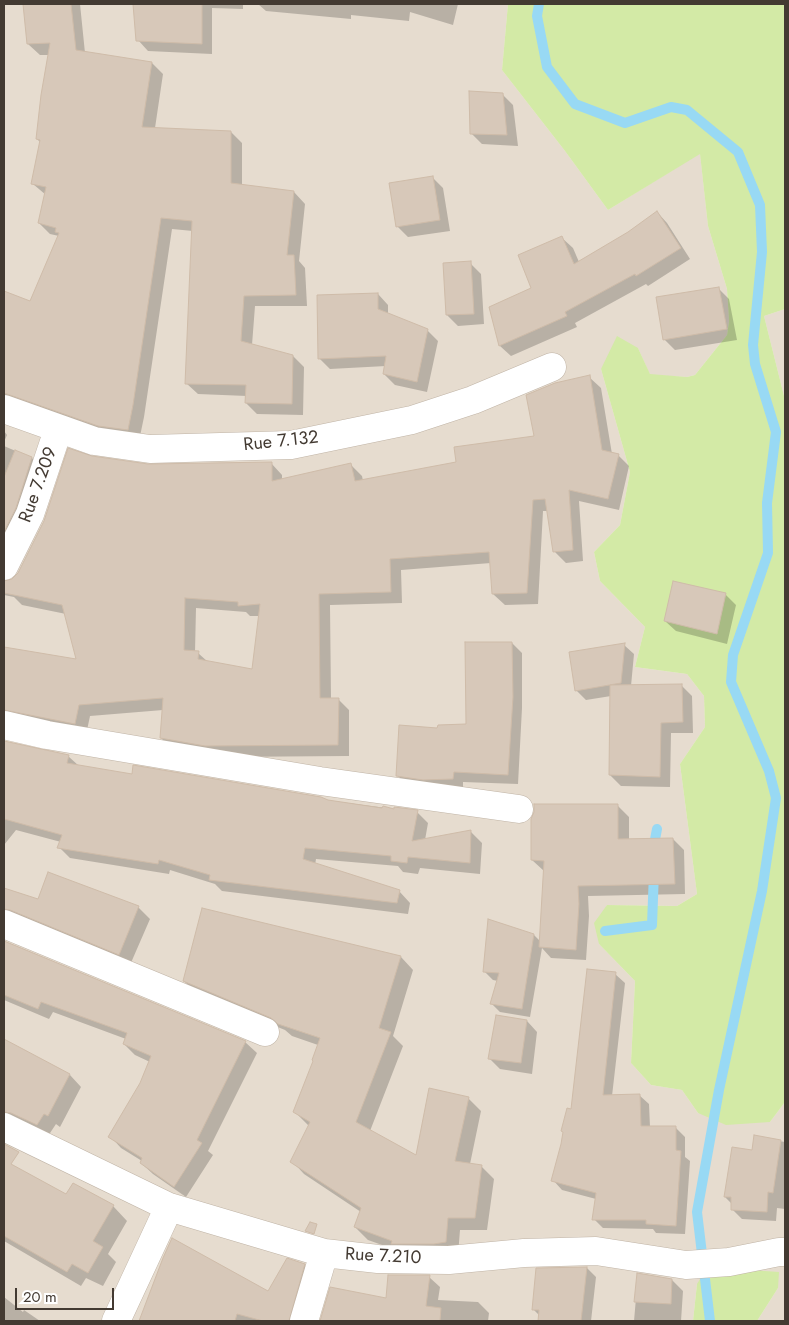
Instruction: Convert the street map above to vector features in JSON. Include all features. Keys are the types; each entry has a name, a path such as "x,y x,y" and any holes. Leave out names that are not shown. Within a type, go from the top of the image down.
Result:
{"street":[{"name":"Rue 7.132","path":"4,409 58,430 94,441 150,449 291,445 412,420 473,400 552,366"},
{"name":"Rue 7.209","path":"4,566 30,514 58,430"},
{"path":"4,725 47,735 320,781 519,810"},
{"path":"4,924 265,1032"},
{"name":"Rue 7.210","path":"4,1127 169,1207 324,1253 378,1259 449,1260 524,1253 596,1250 686,1265 729,1262 785,1252"},
{"path":"116,1321 169,1207"},
{"path":"304,1321 324,1253"}],"shaded area":[{"path":"4,4 508,4 502,70 608,210 700,153 708,226 727,289 729,321 727,335 695,375 687,377 650,375 638,348 601,369 630,472 620,525 594,552 600,581 645,627 635,667 687,674 704,696 705,727 680,764 697,894 677,906 607,905 599,944 635,981 631,1063 651,1085 682,1090 698,1113 770,1122 785,1102 785,1321 757,1321 778,1288 697,1284 693,1321 4,1321"},
{"path":"785,309 785,400 764,316"}],"green space":[{"path":"508,4 785,4 785,309 764,316 785,400 785,1102 770,1122 726,1125 698,1113 682,1090 651,1085 631,1063 635,981 599,944 594,923 607,905 677,906 697,894 680,764 705,727 704,696 687,674 635,667 645,627 600,581 594,552 620,525 630,472 601,369 617,336 638,348 650,374 687,377 695,375 727,335 729,321 727,289 708,226 700,154 608,210 502,70"},
{"path":"721,1268 779,1272 778,1288 757,1321 693,1321 697,1284 705,1271"}],"building":[{"path":"23,4 71,4 76,50 152,62 142,127 231,131 231,183 294,191 287,255 294,255 296,295 244,296 241,341 293,355 292,404 245,403 246,385 185,384 192,221 161,218 128,430 98,426 4,393 4,291 30,301 59,233 55,232 56,228 38,223 46,187 31,184 40,140 36,139 50,43 27,44"},
{"path":"133,4 202,4 202,44 136,41"},
{"path":"469,91 503,93 507,135 470,134"},
{"path":"433,176 440,220 396,227 389,183"},
{"path":"657,211 681,248 636,276 635,274 565,312 567,316 499,346 489,307 531,288 518,255 562,236 574,264 628,232"},
{"path":"471,261 474,314 446,315 443,263"},
{"path":"719,287 727,329 663,340 656,297"},
{"path":"378,293 378,309 428,329 417,382 383,374 386,356 318,359 317,295"},
{"path":"590,375 602,450 619,454 608,499 569,490 573,550 553,552 545,499 533,500 527,593 492,594 489,552 390,559 391,592 319,594 320,698 339,698 338,745 205,746 160,738 163,698 79,705 75,724 4,710 4,647 76,659 62,605 4,593 4,581 12,579 18,573 44,521 68,448 92,456 148,464 272,462 272,481 351,463 355,481 456,462 454,447 534,436 526,395 555,383","holes":["185,598 238,602 238,606 260,604 252,669 198,659 199,651 184,650"]},
{"path":"15,450 32,457 16,508 4,532 4,477"},
{"path":"673,581 726,593 717,634 664,621"},
{"path":"465,642 512,642 513,697 508,775 454,772 453,779 423,780 396,776 399,725 437,728 438,725 466,724"},
{"path":"625,643 621,683 575,691 569,652"},
{"path":"682,684 683,722 661,723 660,777 609,775 610,685"},
{"path":"4,741 69,755 67,763 132,774 133,765 321,797 328,800 382,808 383,806 394,809 394,807 418,810 412,841 471,830 470,863 408,857 407,863 391,861 391,856 305,848 303,859 400,890 397,903 209,880 210,875 159,860 158,864 57,848 62,835 4,819"},
{"path":"534,804 618,804 618,839 673,838 675,884 578,886 579,904 576,950 539,947 544,861 531,860 531,819 534,812"},
{"path":"48,872 139,906 119,955 4,909 4,888 38,899"},
{"path":"202,908 401,956 379,1028 391,1032 356,1122 416,1155 429,1088 469,1097 455,1161 482,1165 475,1218 448,1218 446,1242 434,1244 391,1244 392,1241 354,1227 361,1208 290,1162 310,1122 293,1112 320,1038 278,1024 271,1018 183,981"},
{"path":"488,919 534,934 522,1009 490,1004 499,973 483,972"},
{"path":"4,941 246,1041 197,1140 202,1143 174,1187 140,1163 142,1158 108,1137 140,1083 151,1056 123,1044 127,1033 41,1002 38,1009 4,995"},
{"path":"587,969 616,972 603,1095 640,1094 641,1126 676,1126 676,1150 681,1151 676,1226 646,1224 646,1220 592,1220 596,1193 551,1181 561,1144 563,1132 561,1131 567,1108 571,1109"},
{"path":"496,1015 527,1020 521,1063 488,1059"},
{"path":"4,1039 70,1074 48,1116 44,1114 37,1125 11,1113 4,1112"},
{"path":"754,1135 781,1140 773,1193 768,1192 767,1212 731,1210 731,1197 724,1197 732,1147 752,1150"},
{"path":"4,1144 19,1152 11,1164 66,1194 73,1183 114,1205 93,1241 103,1247 88,1273 72,1264 67,1272 4,1236"},
{"path":"310,1222 317,1224 314,1234 305,1231"},
{"path":"172,1238 268,1291 287,1258 305,1264 289,1321 263,1321 237,1314 235,1321 139,1321"},
{"path":"587,1267 581,1321 538,1321 539,1310 532,1310 536,1268"},
{"path":"637,1273 672,1279 671,1304 634,1302"},
{"path":"388,1275 430,1275 426,1306 441,1308 440,1321 320,1321 330,1287 386,1298"}],"waterway":[{"path":"539,4 537,16 547,67 575,104 625,123 671,107 687,110 738,152 760,205 762,252 753,345 755,364 776,432 767,503 768,553 733,655 731,682 769,771 776,798 762,891 719,1090 697,1212 710,1321"},
{"path":"653,850 657,829"},
{"path":"605,931 652,925 654,872"}]}
